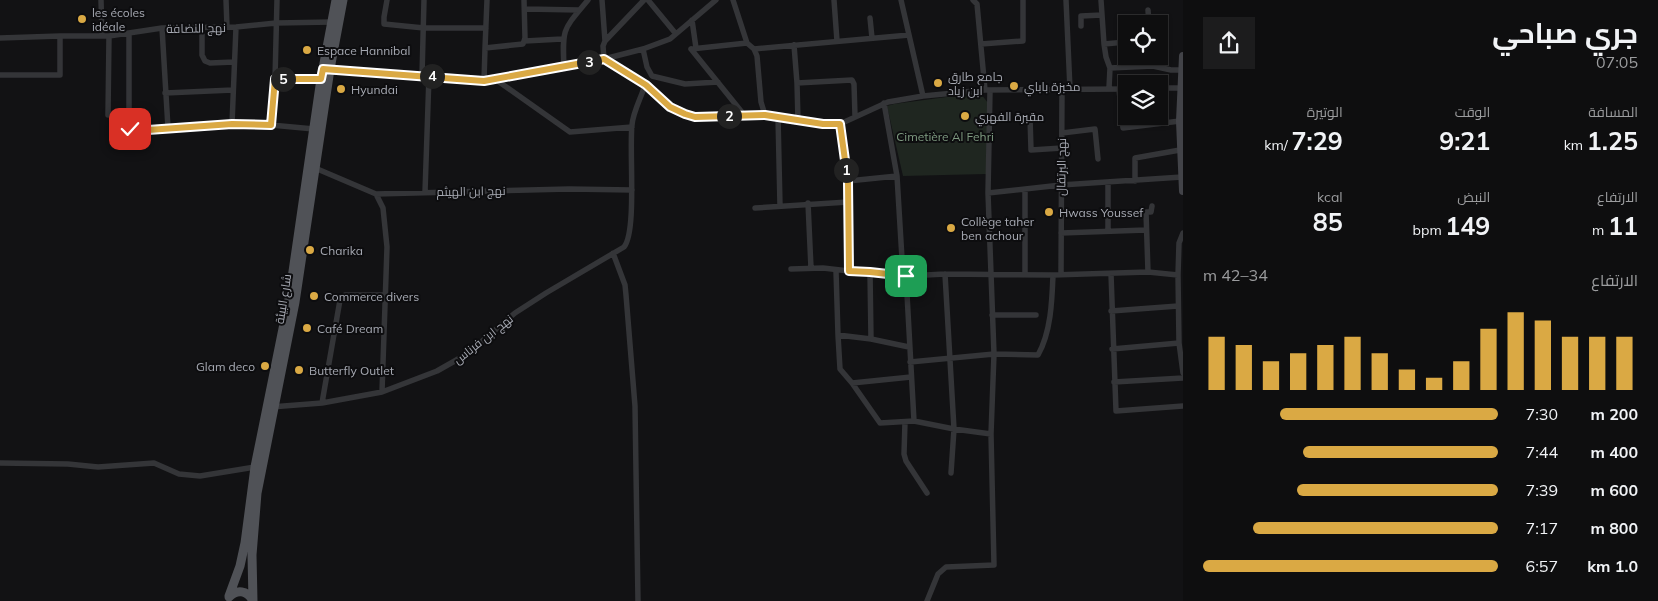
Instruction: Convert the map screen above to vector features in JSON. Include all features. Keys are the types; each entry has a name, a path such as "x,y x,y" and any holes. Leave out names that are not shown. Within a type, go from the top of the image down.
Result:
{"main road":[{"name":"شارع البيئة","path":"228,598 240,566 245,544 255,467 296,302 336,0"},
{"name":"شارع البيئة","path":"253,601 252,555 255,510 261,469 289,298 321,79 327,69 343,0"},
{"path":"228,598 233,593 242,592 247,594 253,601"}],"street":[{"path":"101,0 102,36"},
{"path":"226,0 227,27"},
{"path":"271,125 275,79 277,0"},
{"path":"387,0 384,24 424,28 486,28"},
{"path":"422,76 424,0"},
{"path":"484,81 487,0"},
{"path":"524,0 525,41"},
{"path":"564,67 562,39 567,25 588,0"},
{"path":"602,0 605,41 603,46 604,59"},
{"path":"605,41 644,0"},
{"path":"648,0 676,34"},
{"path":"327,69 484,81 564,67 643,49 670,39 716,0"},
{"path":"733,0 747,43 754,49 759,65 761,102 765,115"},
{"path":"834,0 838,41"},
{"path":"901,0 923,96"},
{"path":"981,44 1024,41 1023,0"},
{"path":"1066,0 1070,89"},
{"path":"1101,0 1104,44 1110,68 1108,88"},
{"path":"927,601 938,574 946,567 994,565 991,434 994,354 988,193 988,91 976,1"},
{"path":"525,9 579,10"},
{"path":"1148,10 1148,15"},
{"path":"1082,26 1081,16 1102,15"},
{"path":"870,18 872,38"},
{"path":"692,20 694,49 745,116"},
{"name":"نهج النضافة","path":"0,38 109,36 162,28 236,27 276,23 332,22"},
{"path":"202,27 202,55 205,61 210,63 234,62"},
{"path":"232,124 236,27"},
{"path":"162,28 168,128"},
{"path":"129,33 129,127 134,131 232,124 314,129"},
{"path":"754,49 909,35"},
{"path":"0,76 60,75 60,36"},
{"path":"108,114 109,36"},
{"path":"485,48 521,45 525,41 562,39"},
{"path":"694,49 747,43"},
{"path":"1104,44 1118,43"},
{"path":"794,45 798,121"},
{"path":"643,49 647,67 652,76 685,84 718,82"},
{"path":"1183,56 1180,121 1183,191"},
{"path":"604,59 646,85 670,107 695,117 765,115 798,121 840,124 884,104 923,96 988,91 1118,89"},
{"path":"1110,68 1153,66 1171,70 1182,70"},
{"path":"425,192 429,76"},
{"path":"275,79 321,79"},
{"path":"495,79 570,132 632,127"},
{"path":"796,83 852,80 854,84 856,116"},
{"path":"632,190 632,127 646,85"},
{"path":"1168,88 1182,88"},
{"name":"نهج البرتقال","path":"1061,274 1062,89"},
{"path":"166,93 233,90"},
{"path":"884,104 897,176 914,421"},
{"path":"778,116 780,206"},
{"path":"1030,117 1031,150 1062,148"},
{"path":"1168,122 1180,121"},
{"path":"840,124 848,182 849,271"},
{"path":"1123,125 1123,128 1147,125"},
{"path":"1062,133 1095,128 1098,159"},
{"path":"1135,181 1135,158 1180,150"},
{"name":"نهج ابن الهيثم","path":"315,168 376,194 569,189 632,190"},
{"path":"848,182 897,176"},
{"path":"988,193 1061,185 1182,177"},
{"path":"1108,182 1108,231"},
{"path":"1025,189 1025,274"},
{"name":"نهج ابن فرناس","path":"271,407 322,403 382,392 428,376 454,362 467,354 515,313 626,245 629,232 632,190"},
{"path":"376,194 383,208 386,237 382,392"},
{"path":"755,208 808,203 848,202"},
{"path":"808,203 811,268"},
{"path":"1148,272 1146,212 1151,212 1152,206"},
{"path":"1061,233 1146,230"},
{"path":"1183,233 1179,243 1178,275 1180,297 1178,306 1178,343 1183,373"},
{"path":"613,253 623,279 626,295 635,406 638,601"},
{"path":"791,269 811,268 904,275 990,273 1053,275 1148,272 1178,275"},
{"path":"836,270 840,369 878,422 882,424 914,421 991,434"},
{"path":"870,272 871,339"},
{"path":"945,274 954,429 951,473"},
{"path":"1111,274 1112,349 1116,411 1183,406"},
{"path":"910,362 994,354 1038,355 1050,310 1053,275"},
{"path":"322,403 342,297 345,295 385,295"},
{"path":"1111,311 1178,306"},
{"path":"992,315 1036,315"},
{"path":"838,335 871,339 909,347"},
{"path":"1112,349 1178,343"},
{"path":"852,384 911,378"},
{"path":"1114,382 1183,378"},
{"path":"905,422 904,454 906,461 927,493"},
{"path":"0,463 68,464 98,467 154,463 179,474 200,476 255,467"}],"green space":[{"name":"Cimetière Al Fehri","path":"981,94 988,103 986,174 903,176 887,106"}],"place":[{"name":"les écoles idéale","path":"82,19"},
{"name":"Espace Hannibal","path":"307,50"},
{"name":"جامع طارق ابن زياد","path":"938,83"},
{"name":"مخبزة باباي","path":"1014,86"},
{"name":"Hyundai","path":"341,89"},
{"name":"مقبرة الفهري","path":"965,116"},
{"name":"Hwass Youssef","path":"1049,212"},
{"name":"Collège taher ben achour","path":"951,228"},
{"name":"Charika","path":"310,250"},
{"name":"Commerce divers","path":"314,296"},
{"name":"Café Dream","path":"307,328"},
{"name":"Glam deco","path":"265,366"},
{"name":"Butterfly Outlet","path":"299,370"}],"route":[{"path":"130,129 134,131 232,124 271,125 275,79 321,79 323,69 484,81 604,59 646,85 670,107 695,117 765,115 823,124 840,124 848,182 849,271 906,276"}]}
